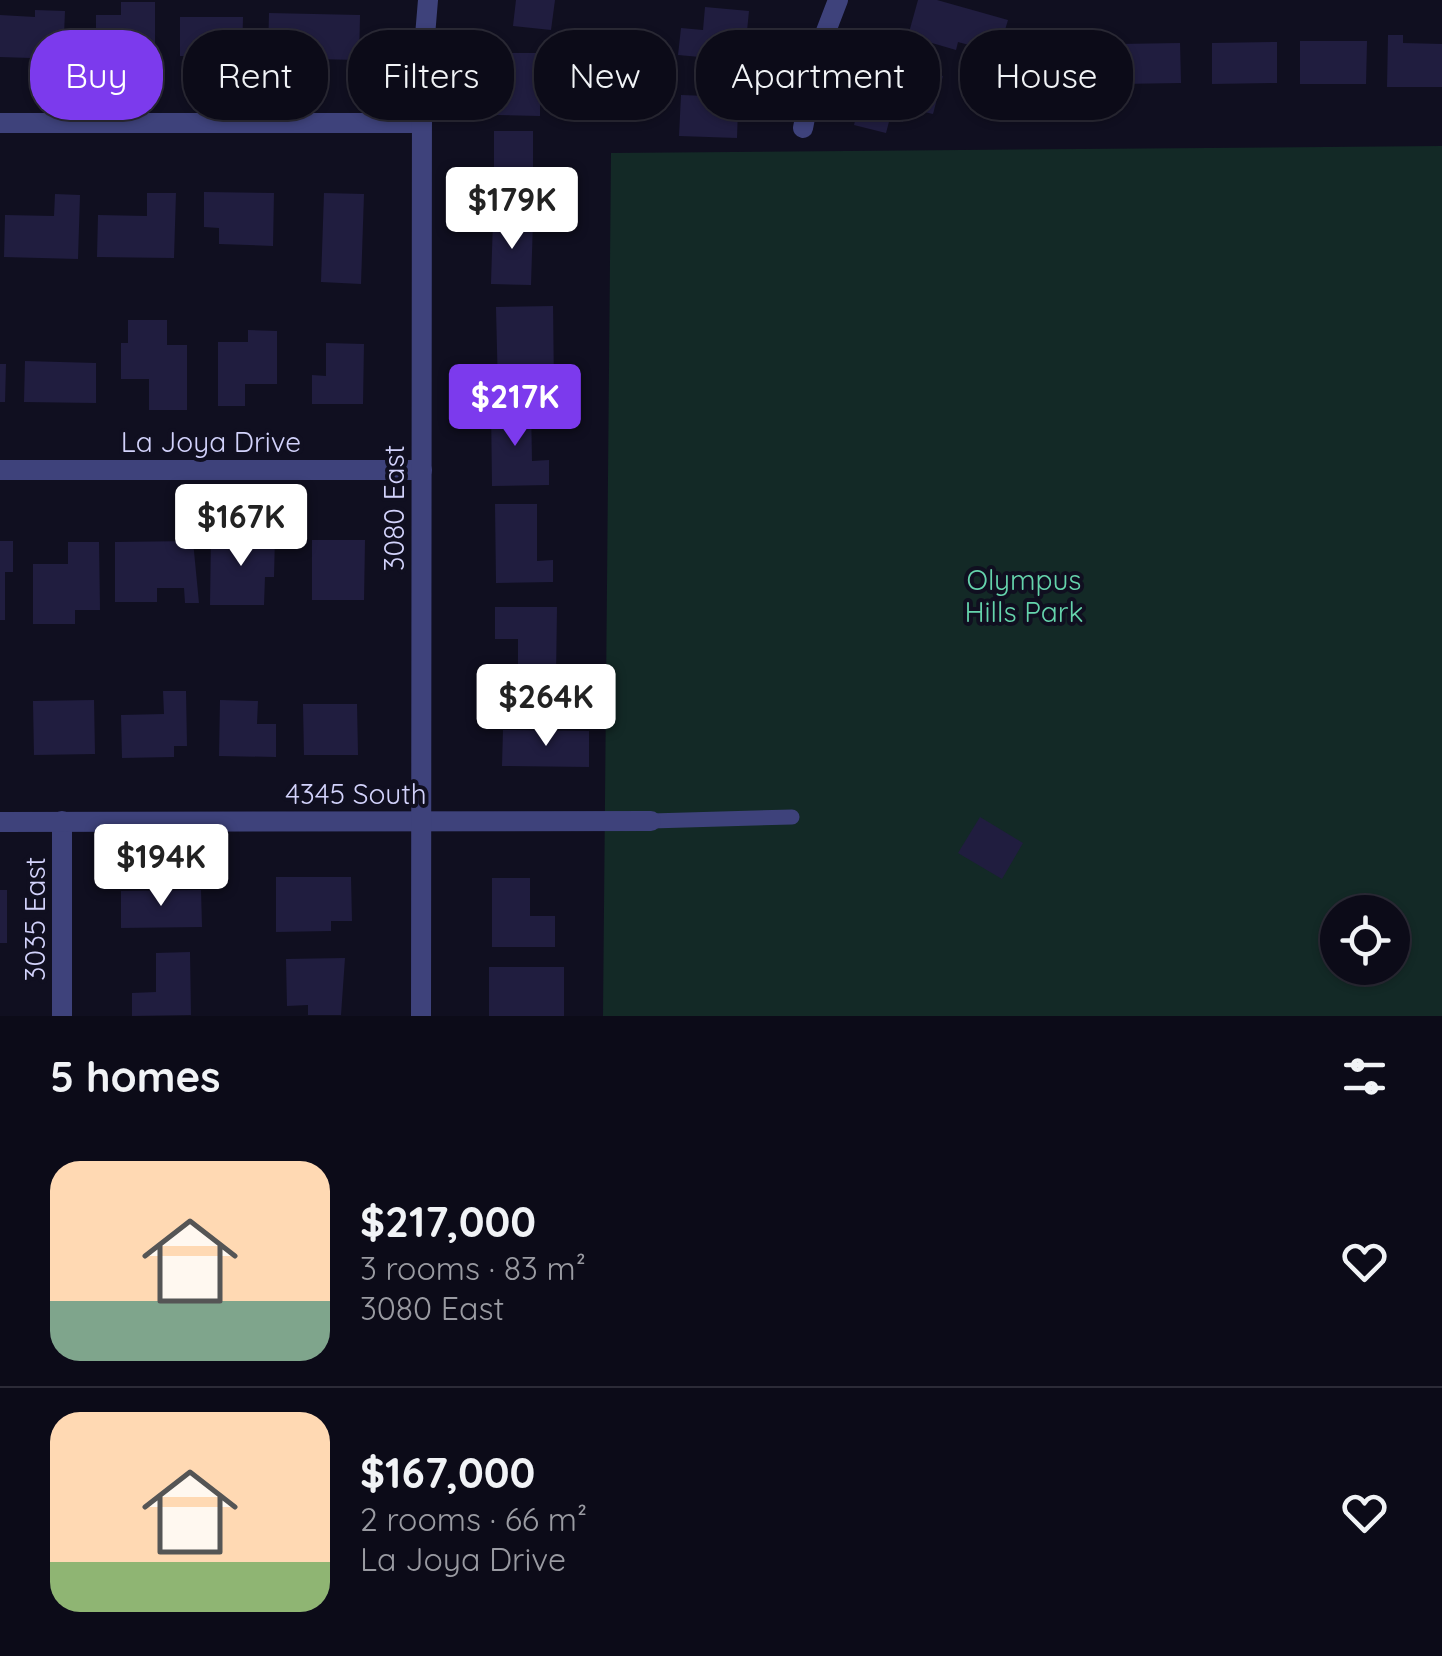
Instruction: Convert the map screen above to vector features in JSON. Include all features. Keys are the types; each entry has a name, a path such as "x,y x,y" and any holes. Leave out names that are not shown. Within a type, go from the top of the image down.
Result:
{"street":[{"name":"3080 East","path":"421,1016 422,124 428,0"},
{"path":"803,128 818,52 838,0"},
{"path":"0,123 422,124"},
{"name":"La Joya Drive","path":"0,470 422,470"},
{"name":"4345 South","path":"0,822 651,821"},
{"name":"3035 East","path":"62,822 62,1016"}],"lane":[{"path":"651,821 792,817"}],"green space":[{"name":"Olympus Hills Park","path":"1442,146 1442,1016 603,1016 611,153"}],"building":[{"path":"516,0 555,0 551,30 513,26"},
{"path":"918,0 937,0 1008,20 1005,30 960,30 956,50 940,45 940,30 910,30"},
{"path":"121,2 155,2 155,30 96,30 96,15 121,15"},
{"path":"705,7 749,11 747,30 703,30"},
{"path":"35,10 65,11 64,30 30,30 30,58 0,57 0,15 35,17"},
{"path":"269,13 360,15 360,30 348,30 348,60 328,59 328,30 269,30"},
{"path":"180,17 243,17 243,30 183,30 180,56"},
{"path":"681,28 703,30 696,30 696,57 678,55"},
{"path":"1388,35 1403,35 1403,43 1442,44 1442,87 1387,87"},
{"path":"1300,41 1367,41 1366,84 1300,84"},
{"path":"1277,42 1277,83 1212,84 1212,43"},
{"path":"1180,43 1181,83 1133,84 1133,44"},
{"path":"514,53 534,53 534,116 514,115"},
{"path":"681,95 696,96 696,120 738,120 737,138 679,136"},
{"path":"855,120 889,120 886,133 854,125"},
{"path":"494,131 533,131 533,173 558,173 558,206 494,206"},
{"path":"204,192 274,193 273,246 219,244 219,228 204,227"},
{"path":"147,193 176,193 174,258 97,257 98,215 147,216"},
{"path":"324,193 364,194 361,284 321,282"},
{"path":"55,194 80,195 78,259 4,257 5,215 54,216"},
{"path":"493,219 533,220 531,285 491,284"},
{"path":"553,306 554,389 498,390 496,307"},
{"path":"128,320 167,320 167,345 187,345 187,410 149,410 149,379 121,379 121,343 128,343"},
{"path":"248,330 277,331 277,384 245,384 245,406 218,406 218,342 248,342"},
{"path":"326,343 364,344 363,404 312,404 312,375 326,376"},
{"path":"25,361 96,363 96,403 24,402"},
{"path":"0,364 6,364 5,402 0,402"},
{"path":"531,405 532,461 549,460 549,485 492,486 491,406"},
{"path":"495,504 537,504 537,561 553,560 553,582 496,583"},
{"path":"211,535 275,536 274,577 265,577 264,605 210,605"},
{"path":"312,540 365,540 364,600 312,600"},
{"path":"0,541 13,541 13,572 5,572 5,620 0,620"},
{"path":"193,541 199,603 185,603 184,588 157,588 157,602 115,602 115,542"},
{"path":"68,542 99,542 100,610 75,610 75,624 33,624 33,564 68,564"},
{"path":"495,607 557,607 556,678 518,678 518,639 495,639"},
{"path":"163,691 186,691 187,746 174,746 174,757 122,758 121,715 164,714"},
{"path":"94,700 95,754 34,755 33,701"},
{"path":"220,700 258,701 257,724 276,724 276,757 219,756"},
{"path":"303,704 357,704 358,755 304,755"},
{"path":"503,730 589,731 589,767 502,766"},
{"path":"980,817 1023,843 1002,879 958,853"},
{"path":"276,877 351,877 352,921 331,921 331,931 276,932"},
{"path":"492,878 530,878 530,916 555,916 555,947 492,947"},
{"path":"0,890 7,890 7,943 0,943"},
{"path":"201,890 202,927 121,928 121,891"},
{"path":"190,952 191,1015 132,1016 132,993 156,992 156,953"},
{"path":"345,958 341,1015 308,1015 308,1005 287,1006 286,959"},
{"path":"489,967 564,967 564,1016 489,1016"}]}
